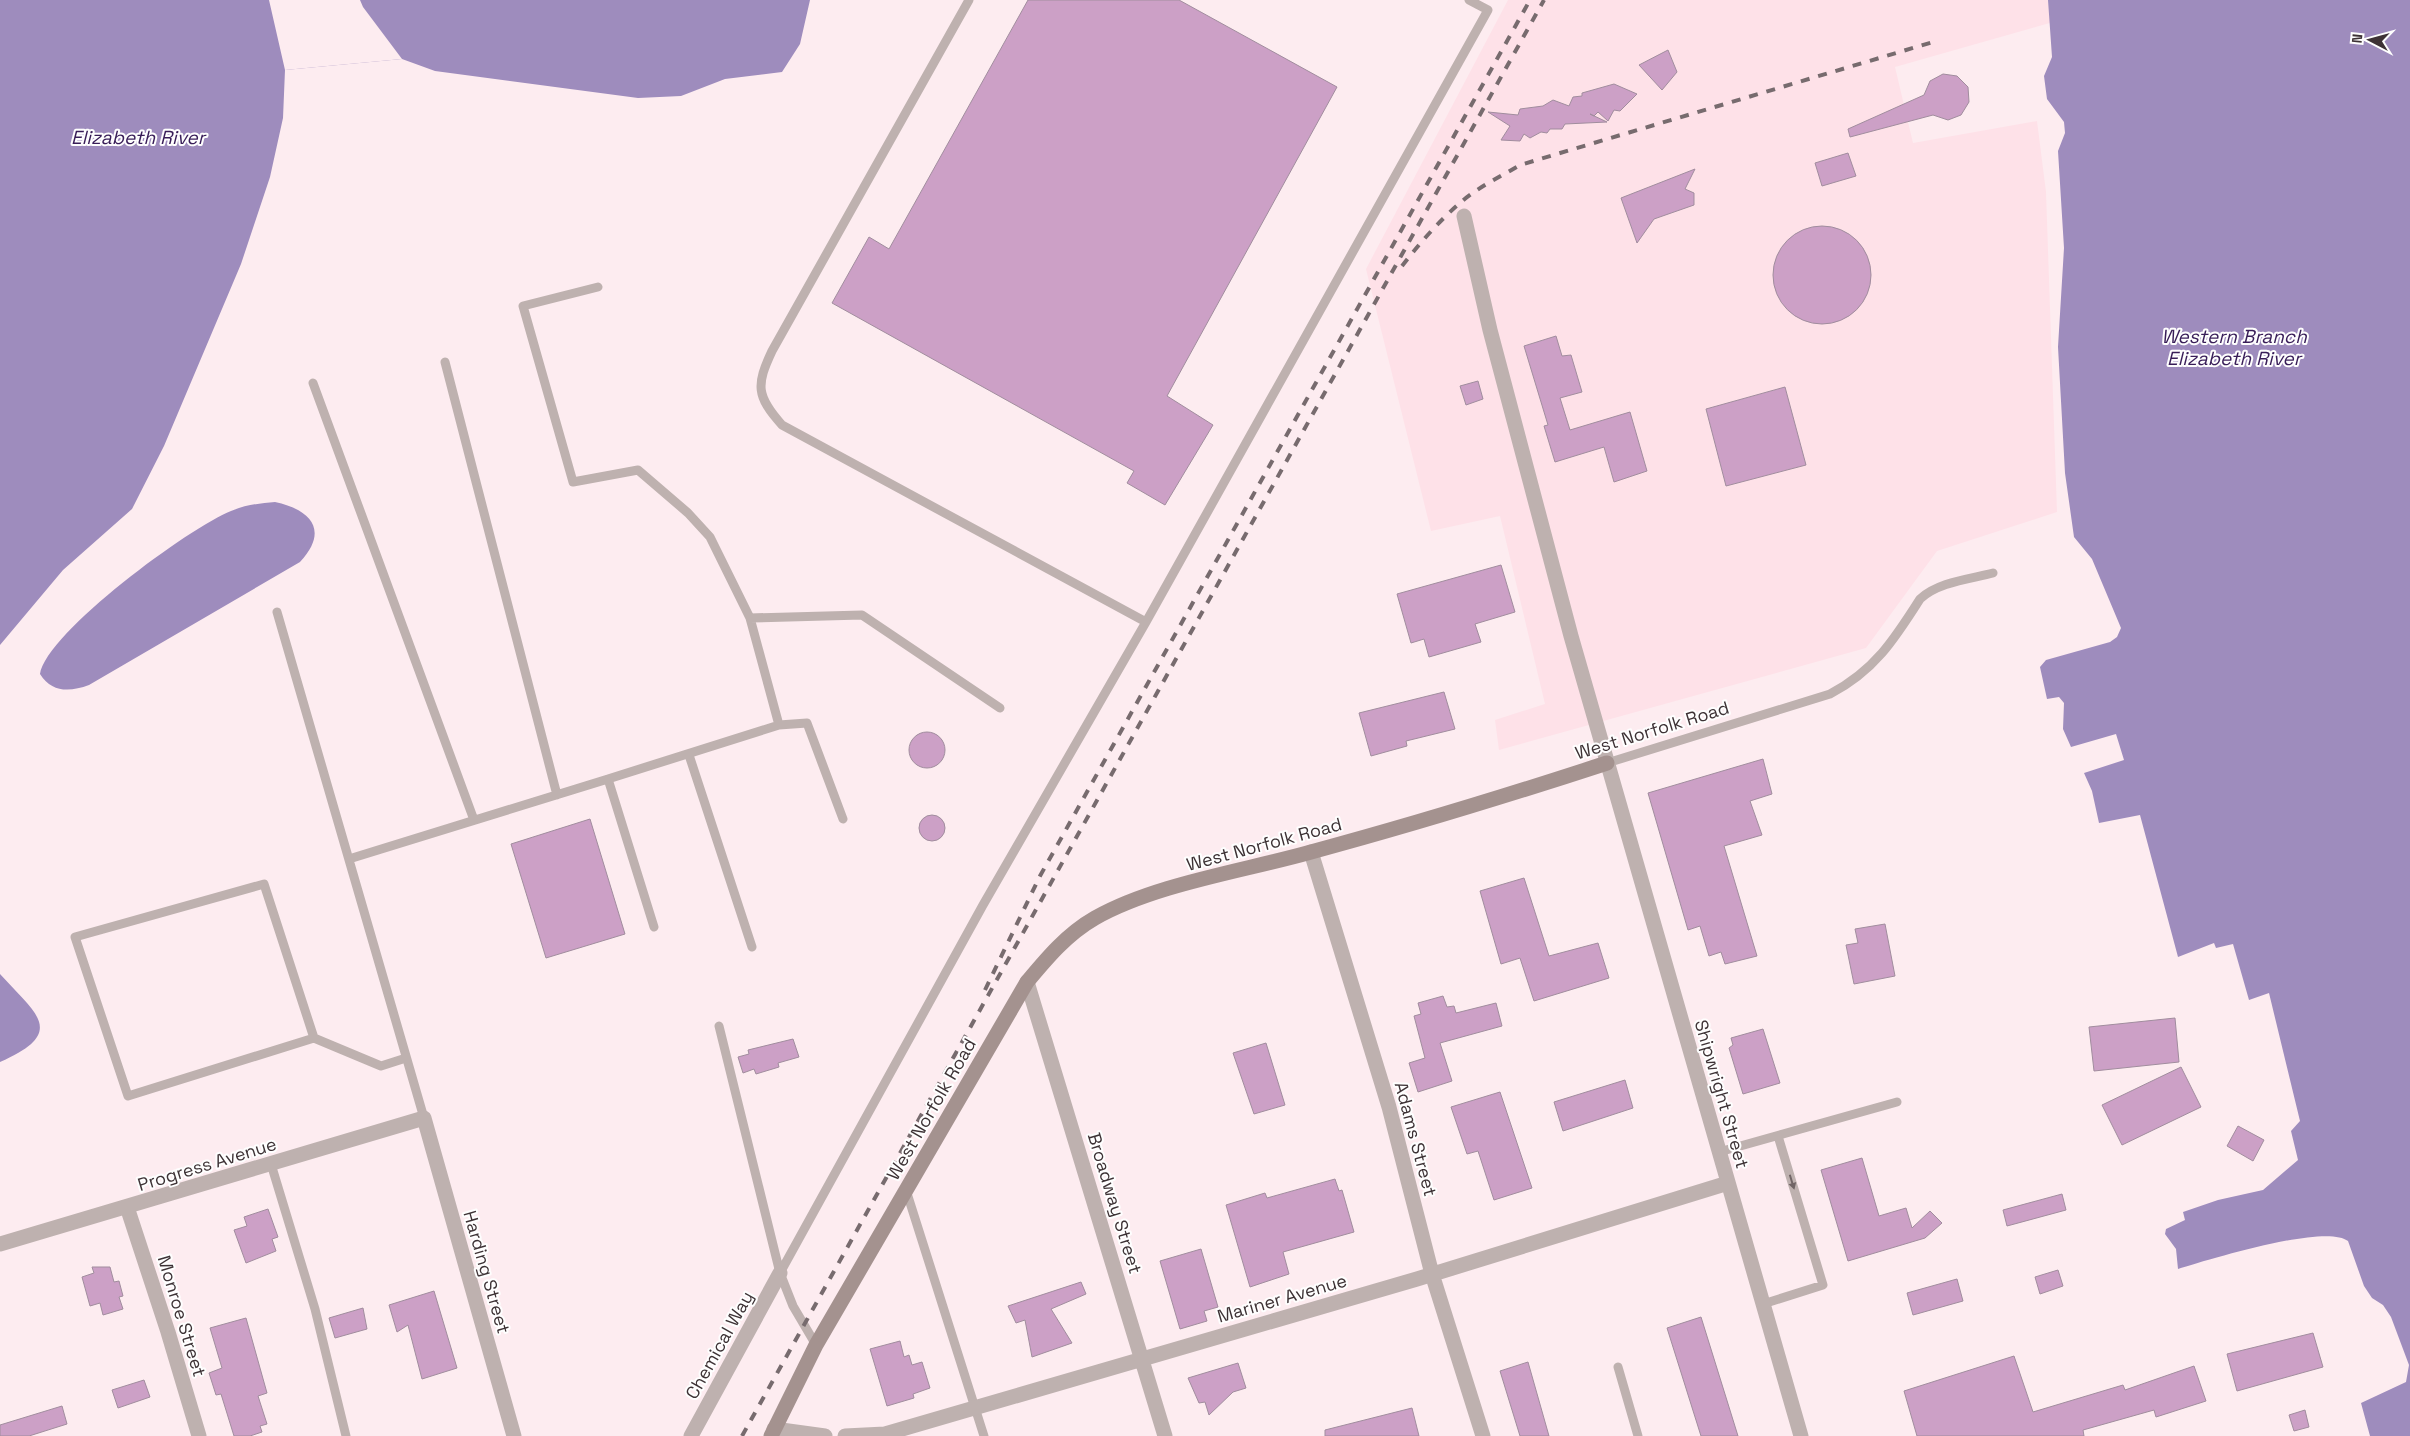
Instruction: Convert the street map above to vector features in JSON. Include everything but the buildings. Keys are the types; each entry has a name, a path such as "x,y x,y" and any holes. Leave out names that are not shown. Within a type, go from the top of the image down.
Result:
{"street":[{"name":"Shipwright Street","path":"1464,216 1492,340 1571,636 1801,1436"},
{"name":"West Norfolk Road","path":"772,1433 816,1345 1027,982 1066,938 1095,918 1130,902 1162,891 1311,852 1484,803 1607,763"},
{"name":"Adams Street","path":"1311,852 1389,1107 1432,1274 1483,1436"},
{"name":"Broadway Street","path":"1027,982 1165,1436"},
{"name":"Progress Avenue","path":"0,1244 424,1118"},
{"name":"Harding Street","path":"424,1118 514,1436"},
{"name":"Mariner Avenue","path":"845,1436 885,1434 1432,1274 1728,1183"},
{"name":"Monroe Street","path":"127,1207 168,1332 199,1436"},
{"name":"Chemical Way","path":"691,1436 780,1273"},
{"path":"772,1433 824,1436"}],"lane":[{"path":"969,0 772,351 762,372 760,392 769,410 782,425 1146,622"},
{"path":"780,1273 982,905 1146,622 1488,10 1469,0"},
{"path":"598,287 523,306 573,482 638,470 688,513 710,537 750,618 779,725"},
{"path":"445,362 557,795"},
{"path":"313,383 474,820"},
{"name":"West Norfolk Road","path":"1607,763 1830,694 1859,676 1891,645 1920,599 1926,593 1936,588 1994,573"},
{"path":"277,612 424,1118"},
{"path":"750,618 862,616 1000,708"},
{"path":"349,859 779,725 807,723 843,820"},
{"path":"689,754 752,947"},
{"path":"608,779 654,927"},
{"path":"314,1038 264,884 75,937 128,1096 314,1038 381,1066 406,1058"},
{"path":"719,1026 780,1273 793,1306 816,1345"},
{"path":"1719,1152 1897,1102"},
{"path":"1763,1304 1823,1285 1778,1136"},
{"path":"271,1164 315,1309 346,1436"},
{"path":"906,1190 984,1436"},
{"path":"1618,1366 1638,1436"}],"shaded area":[{"path":"1508,0 2131,0 1895,67 1913,143 2037,121 2046,192 2057,512 1937,551 1866,648 1499,750 1495,720 1545,704 1500,516 1431,531 1366,269"}],"water":[{"name":"Elizabeth River","path":"0,0 810,0 800,44 782,72 725,79 681,96 638,98 435,71 402,59 285,70 283,118 270,177 241,264 164,446 132,509 63,570 0,645"},
{"name":"Western Branch Elizabeth River","path":"2048,0 2410,0 2410,1436 2370,1436 2361,1403 2406,1382 2409,1365 2391,1317 2383,1305 2372,1298 2364,1286 2348,1241 2336,1237 2292,1240 2239,1251 2178,1269 2176,1249 2165,1234 2166,1229 2185,1220 2183,1212 2218,1200 2263,1190 2298,1160 2291,1131 2300,1121 2269,993 2249,1000 2233,944 2216,948 2214,943 2178,957 2140,815 2099,823 2092,791 2084,773 2124,760 2116,734 2071,747 2063,729 2064,703 2059,697 2047,699 2040,667 2046,660 2110,642 2117,637 2121,628 2092,559 2074,537 2065,473 2058,347 2064,248 2058,151 2065,133 2064,122 2047,99 2044,76 2052,57"},
{"path":"275,502 299,510 312,523 315,532 314,541 300,562 89,685 68,690 56,688 50,685 40,674 49,656 67,633 93,608 154,559 185,537 231,511 242,507"},
{"path":"0,974 34,1012 39,1022 39,1032 34,1041 21,1051 0,1062"}],"pier":[{"path":"269,0 360,0 363,7 402,59 285,70"}],"railway":[{"path":"985,990 1040,876 1530,0"},
{"path":"742,1436 1544,0"},
{"path":"1402,266 1444,217 1467,197 1520,165 1933,42"}]}
